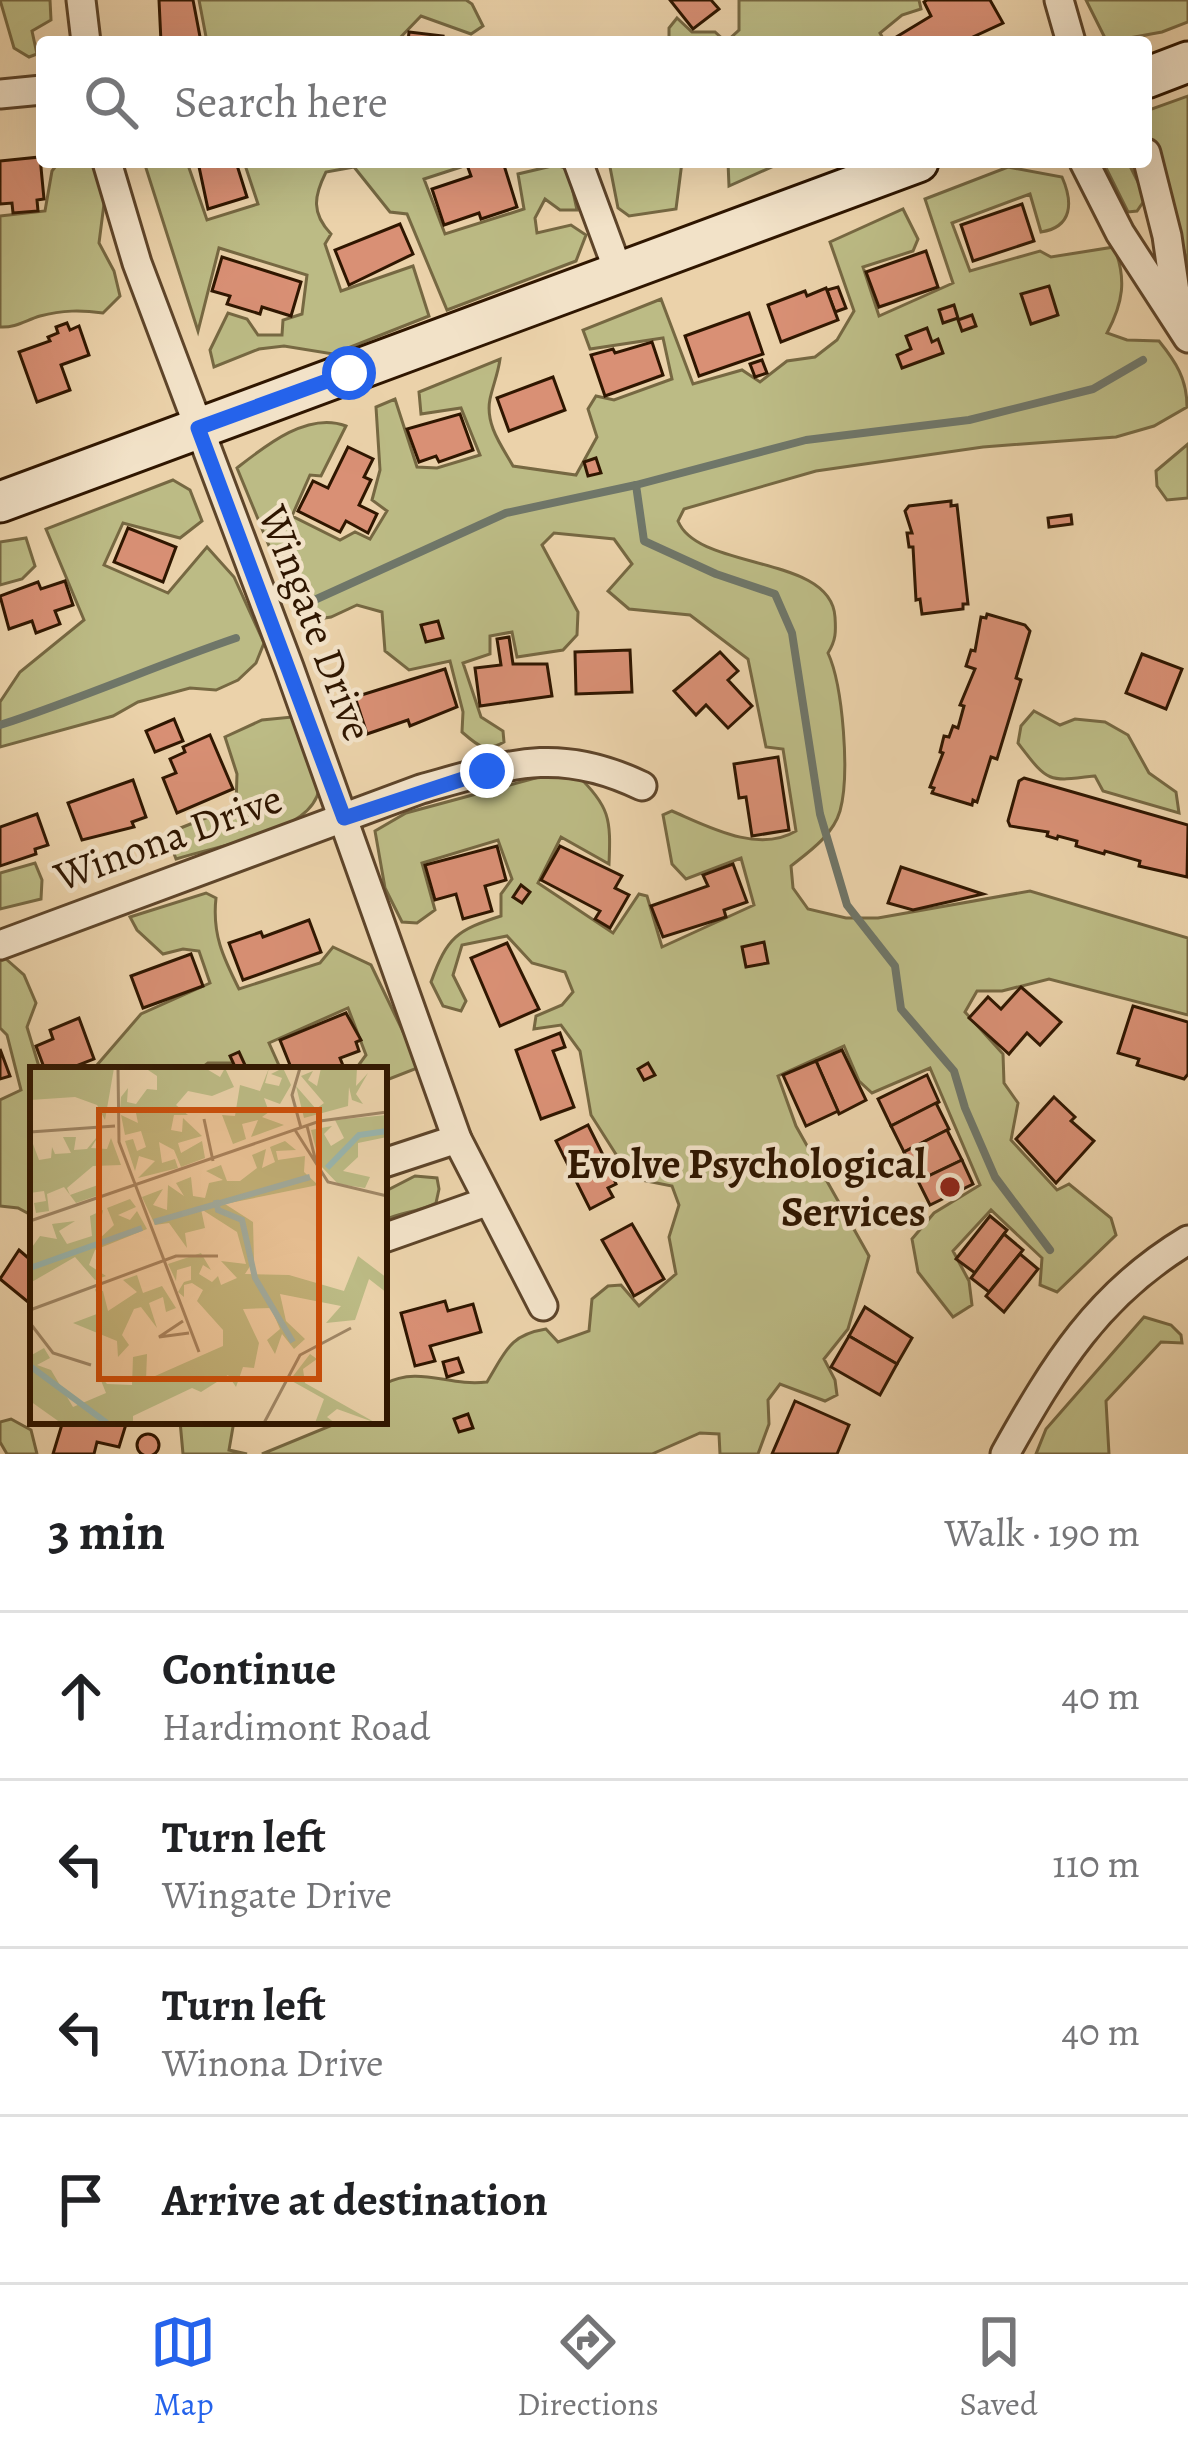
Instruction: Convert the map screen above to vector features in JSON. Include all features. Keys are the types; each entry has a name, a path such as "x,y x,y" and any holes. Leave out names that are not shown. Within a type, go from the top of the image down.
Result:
{"street":[{"path":"81,0 85,36"},
{"path":"1059,0 1069,36"},
{"path":"1152,76 1188,62"},
{"path":"0,94 36,91"},
{"name":"Wingate Drive","path":"109,168 137,263 344,818 457,1139 543,1306"},
{"path":"580,168 620,273"},
{"path":"0,502 902,168"},
{"path":"1087,168 1120,232 1184,330"},
{"path":"1150,168 1184,330"},
{"name":"Winona Drive","path":"0,945 421,789 527,763 581,763 643,786"},
{"path":"387,1162 457,1139"},
{"path":"387,1237 486,1202"},
{"path":"1005,1454 1085,1325 1150,1263 1188,1240"}],"shaded area":[{"path":"0,0 50,0 51,20 32,31 36,54 29,57 14,48"},
{"path":"199,0 466,0 483,26 471,34 421,16 402,36 206,36"},
{"path":"739,0 919,0 921,9 902,15 882,36 732,36 739,30"},
{"path":"1086,0 1188,0 1188,22 1140,36 1104,36"},
{"path":"677,18 692,32 719,36 669,36"},
{"path":"1188,96 1188,268 1169,186 1152,147 1152,109"},
{"path":"97,168 105,196 99,243 114,271 120,296 103,313 56,313 0,327 0,216 45,211 52,171"},
{"path":"146,168 189,168 207,220 258,204 246,168 348,168 326,172 317,204 320,219 331,234 325,244 341,291 413,266 429,316 333,354 284,346 259,349 214,367 210,350 228,313 247,319 258,335 282,335 283,320 302,314 307,275 219,248 198,331"},
{"path":"355,168 458,168 424,179 445,234 524,209 518,174 565,168 577,210 560,210 545,199 535,218 537,233 571,225 586,235 576,261 447,310 407,214 390,212"},
{"path":"610,168 681,168 676,209 629,216 618,208"},
{"path":"728,168 770,168 729,186"},
{"path":"1005,168 1062,177 1068,212 1052,229 1041,232 1030,194 952,223 970,271 1040,251 1051,257 1114,247 1121,291 1107,333 1127,340 1159,341 1179,371 1187,407 1154,426 1116,437 983,447 816,471 684,509 678,521 690,537 710,548 812,582 828,597 835,617 835,636 828,653 841,708 843,795 832,828 791,866 793,888 808,909 846,918 878,918 1030,891 1188,938 1188,1015 1049,979 1002,991 977,991 965,1012 1003,1054 1004,1083 1018,1103 1011,1140 1057,1190 1069,1184 1111,1218 1116,1235 1057,1292 1040,1285 1042,1258 991,1210 953,1251 969,1281 972,1305 953,1317 918,1272 912,1239 934,1213 980,1185 930,1068 872,1093 859,1081 844,1046 778,1076 796,1126 869,1256 848,1329 824,1359 837,1395 825,1401 780,1384 768,1400 769,1424 758,1454 720,1454 719,1434 700,1433 652,1454 262,1454 335,1424 387,1424 387,1383 397,1379 422,1376 487,1382 510,1346 524,1335 546,1329 558,1342 589,1331 592,1299 608,1286 621,1285 639,1306 676,1274 669,1237 679,1205 672,1186 631,1178 591,1115 580,1051 561,1025 534,1029 536,1016 562,1005 573,992 565,972 532,963 507,936 462,945 453,975 466,1001 461,1011 443,1006 431,982 455,937 501,916 501,894 512,879 498,840 422,863 435,910 417,923 402,922 385,888 375,831 406,813 554,773 576,774 606,814 609,864 561,837 538,883 613,933 639,894 647,896 662,947 754,905 741,858 686,879 672,864 663,815 672,811 749,839 766,840 796,831 783,749 766,747 748,659 690,615 629,609 608,591 632,564 614,539 554,533 542,545 578,612 577,635 563,650 517,657 512,632 490,636 490,654 463,663 481,717 503,731 504,742 487,747 462,732 463,712 450,661 409,670 385,651 382,612 357,605 331,617 305,621 237,468 302,427 317,423 346,426 321,476 310,475 292,516 340,540 355,532 370,539 387,511 372,500 380,470 376,407 395,399 417,467 437,468 480,455 461,408 421,414 419,392 500,359 490,417 513,466 576,475 597,437 588,409 596,396 614,400 672,379 663,338 590,349 583,330 661,299 693,384 742,370 760,382 787,361 815,357 837,340 854,311 830,242 903,209 918,239 913,251 863,267 879,316 953,283 925,199"},
{"path":"1106,168 1131,168 1146,198 1137,211 1128,212"},
{"path":"1188,444 1188,498 1167,500 1157,486 1156,471"},
{"path":"173,480 190,490 202,521 180,538 123,523 104,565 168,593 207,547 234,577 264,643 256,663 238,680 216,690 190,688 138,702 113,716 0,747 0,702 20,672 84,620 46,529"},
{"path":"26,538 35,566 22,579 0,585 0,542"},
{"path":"1034,711 1060,725 1075,719 1105,722 1128,735 1149,773 1176,792 1179,813 1103,791 1095,776 1067,779 1043,772 1018,743 1021,726"},
{"path":"292,717 314,754 320,782 313,804 270,832 176,859 172,848 178,829 236,806 237,774 225,737 262,720"},
{"path":"35,863 42,880 41,899 0,909 0,873"},
{"path":"206,893 216,898 220,945 239,989 320,963 333,947 371,965 420,1067 387,1080 387,1067 357,1067 366,1055 348,1008 269,1043 280,1067 208,1063 203,1067 93,1067 141,1014 210,983 199,951 163,954 130,917"},
{"path":"6,959 24,975 36,1003 27,1027 39,1067 30,1067 30,1214 0,1206 0,1100 21,1090 7,1035 0,1028 0,961"},
{"path":"415,1176 437,1178 439,1189 436,1203 387,1219 387,1190"},
{"path":"1144,1317 1171,1325 1182,1343 1161,1342 1106,1401 1109,1454 1036,1454 1046,1429"},
{"path":"11,1419 31,1430 37,1454 7,1454 0,1442 0,1422"},
{"path":"180,1424 233,1424 229,1450 247,1454 183,1454"}],"building":[{"path":"159,0 193,0 200,36 161,36"},
{"path":"670,0 711,0 719,9 693,29"},
{"path":"990,0 1003,23 975,36 898,36 931,16 924,2"},
{"path":"36,157 44,199 37,200 38,211 13,213 12,203 0,204 0,161"},
{"path":"199,168 238,168 247,197 208,209"},
{"path":"468,168 505,168 517,207 444,225 432,189 471,176"},
{"path":"1022,204 1034,241 973,261 961,225"},
{"path":"400,224 413,254 349,285 335,250"},
{"path":"926,251 938,287 879,307 866,272"},
{"path":"222,257 301,282 291,316 262,307 260,314 227,304 230,296 212,291"},
{"path":"1049,286 1058,315 1031,324 1021,294"},
{"path":"838,287 846,308 835,312 827,290"},
{"path":"826,288 838,320 781,342 768,305"},
{"path":"954,305 958,318 943,323 939,310"},
{"path":"749,313 763,354 699,376 685,336"},
{"path":"972,315 976,326 962,331 958,320"},
{"path":"67,323 70,330 79,326 89,355 61,365 70,390 37,402 19,352 50,341 48,337 58,333 56,327"},
{"path":"927,328 943,353 902,368 897,355 911,349 906,336"},
{"path":"652,342 663,375 605,396 591,355"},
{"path":"762,360 767,373 755,377 750,364"},
{"path":"553,377 565,410 509,431 497,398"},
{"path":"460,414 473,450 439,462 436,456 419,462 407,429"},
{"path":"348,447 373,459 364,477 371,480 359,505 377,514 368,533 346,521 340,532 298,511 313,481 328,488"},
{"path":"596,458 601,473 588,476 584,462"},
{"path":"951,501 951,506 957,505 968,604 963,609 922,614 920,599 916,600 913,547 909,547 907,533 912,533 905,511 909,506"},
{"path":"1071,515 1072,524 1049,527 1048,518"},
{"path":"128,528 176,547 163,582 114,562"},
{"path":"65,581 73,605 55,611 60,624 36,633 32,621 9,629 0,596 38,582 41,589"},
{"path":"987,614 1025,625 1030,631 997,759 991,757 972,805 932,793 930,787 944,736 949,737 953,726 958,728 964,706 960,705 975,669 966,666 971,650 975,651 981,617"},
{"path":"438,621 443,638 426,642 421,625"},
{"path":"509,637 513,664 547,664 552,696 480,706 475,668 501,665 497,639"},
{"path":"630,650 632,692 576,694 575,652"},
{"path":"720,652 738,671 728,680 752,706 728,728 706,705 696,715 674,691"},
{"path":"1142,654 1182,669 1166,709 1126,693"},
{"path":"445,669 457,707 410,726 408,720 367,734 355,697"},
{"path":"174,719 183,741 155,752 146,731"},
{"path":"210,735 233,789 177,813 163,778 176,773 170,759 185,752 183,747"},
{"path":"778,757 789,830 752,836 746,797 739,798 734,764"},
{"path":"1024,778 1188,825 1187,877 1076,846 1077,841 1047,836 1048,832 1010,826 1019,781"},
{"path":"133,780 146,817 132,822 134,827 82,840 68,803"},
{"path":"37,814 48,845 0,866 0,827"},
{"path":"497,846 506,880 485,886 492,911 463,919 456,894 435,900 425,865"},
{"path":"560,846 622,876 615,888 629,895 610,928 595,919 600,911 541,880"},
{"path":"733,864 747,902 724,910 726,917 663,937 651,906 708,886 703,875"},
{"path":"901,867 983,894 913,910 888,903"},
{"path":"521,885 530,892 522,903 513,897"},
{"path":"309,920 321,952 243,980 229,943 261,932 263,937"},
{"path":"764,942 768,963 746,967 742,947"},
{"path":"507,943 539,1009 500,1026 471,958"},
{"path":"191,954 203,986 143,1008 131,976"},
{"path":"1021,987 1061,1022 1040,1045 1027,1033 1009,1054 969,1018 988,997 1001,1009"},
{"path":"1133,1006 1188,1022 1188,1074 1184,1079 1137,1065 1139,1059 1118,1053"},
{"path":"346,1013 361,1040 356,1042 359,1051 340,1058 344,1067 291,1067 280,1040"},
{"path":"79,1018 94,1059 74,1067 44,1067 36,1046 53,1039 50,1030"},
{"path":"560,1033 565,1047 553,1051 574,1107 541,1119 516,1050"},
{"path":"0,1049 10,1076 0,1079"},
{"path":"842,1050 866,1100 839,1114 816,1061"},
{"path":"239,1052 245,1065 235,1067 230,1056"},
{"path":"816,1061 838,1111 806,1126 783,1075"},
{"path":"648,1063 655,1075 644,1080 638,1069"},
{"path":"927,1075 939,1102 891,1126 878,1099"},
{"path":"1054,1097 1094,1141 1056,1183 1016,1139"},
{"path":"936,1103 949,1129 904,1152 891,1126"},
{"path":"588,1125 607,1163 615,1159 619,1168 611,1172 616,1184 608,1188 613,1197 590,1209 556,1141"},
{"path":"947,1130 962,1160 918,1181 904,1152"},
{"path":"962,1160 973,1184 930,1205 918,1181"},
{"path":"990,1216 1007,1230 975,1273 956,1259"},
{"path":"632,1224 664,1279 634,1296 602,1240"},
{"path":"1004,1234 1023,1250 989,1292 971,1278"},
{"path":"19,1250 30,1259 30,1304 0,1279"},
{"path":"1020,1254 1038,1269 1004,1312 986,1296"},
{"path":"445,1301 448,1311 473,1304 481,1332 430,1346 435,1361 415,1366 401,1313"},
{"path":"865,1307 912,1338 897,1364 849,1336"},
{"path":"849,1336 897,1364 880,1395 831,1367"},
{"path":"458,1358 463,1372 447,1377 443,1362"},
{"path":"795,1401 849,1425 837,1454 772,1454"},
{"path":"468,1414 473,1428 459,1432 454,1419"},
{"path":"62,1424 126,1424 119,1447 97,1442 94,1454 53,1454"},
{"path":"140,1437 156,1437 156,1453 140,1453"}],"waterway":[{"path":"299,607 506,513 806,440 969,420 1093,389 1143,360"},
{"path":"636,485 644,541 775,594 792,633 820,814 847,905 895,966 901,1009 954,1071 995,1177 1050,1250"},
{"path":"0,725 236,638"}],"place":[{"name":"Evolve Psychological Services","path":"950,1187"}],"route":[{"path":"349,373 198,428 344,818 487,771"}]}
